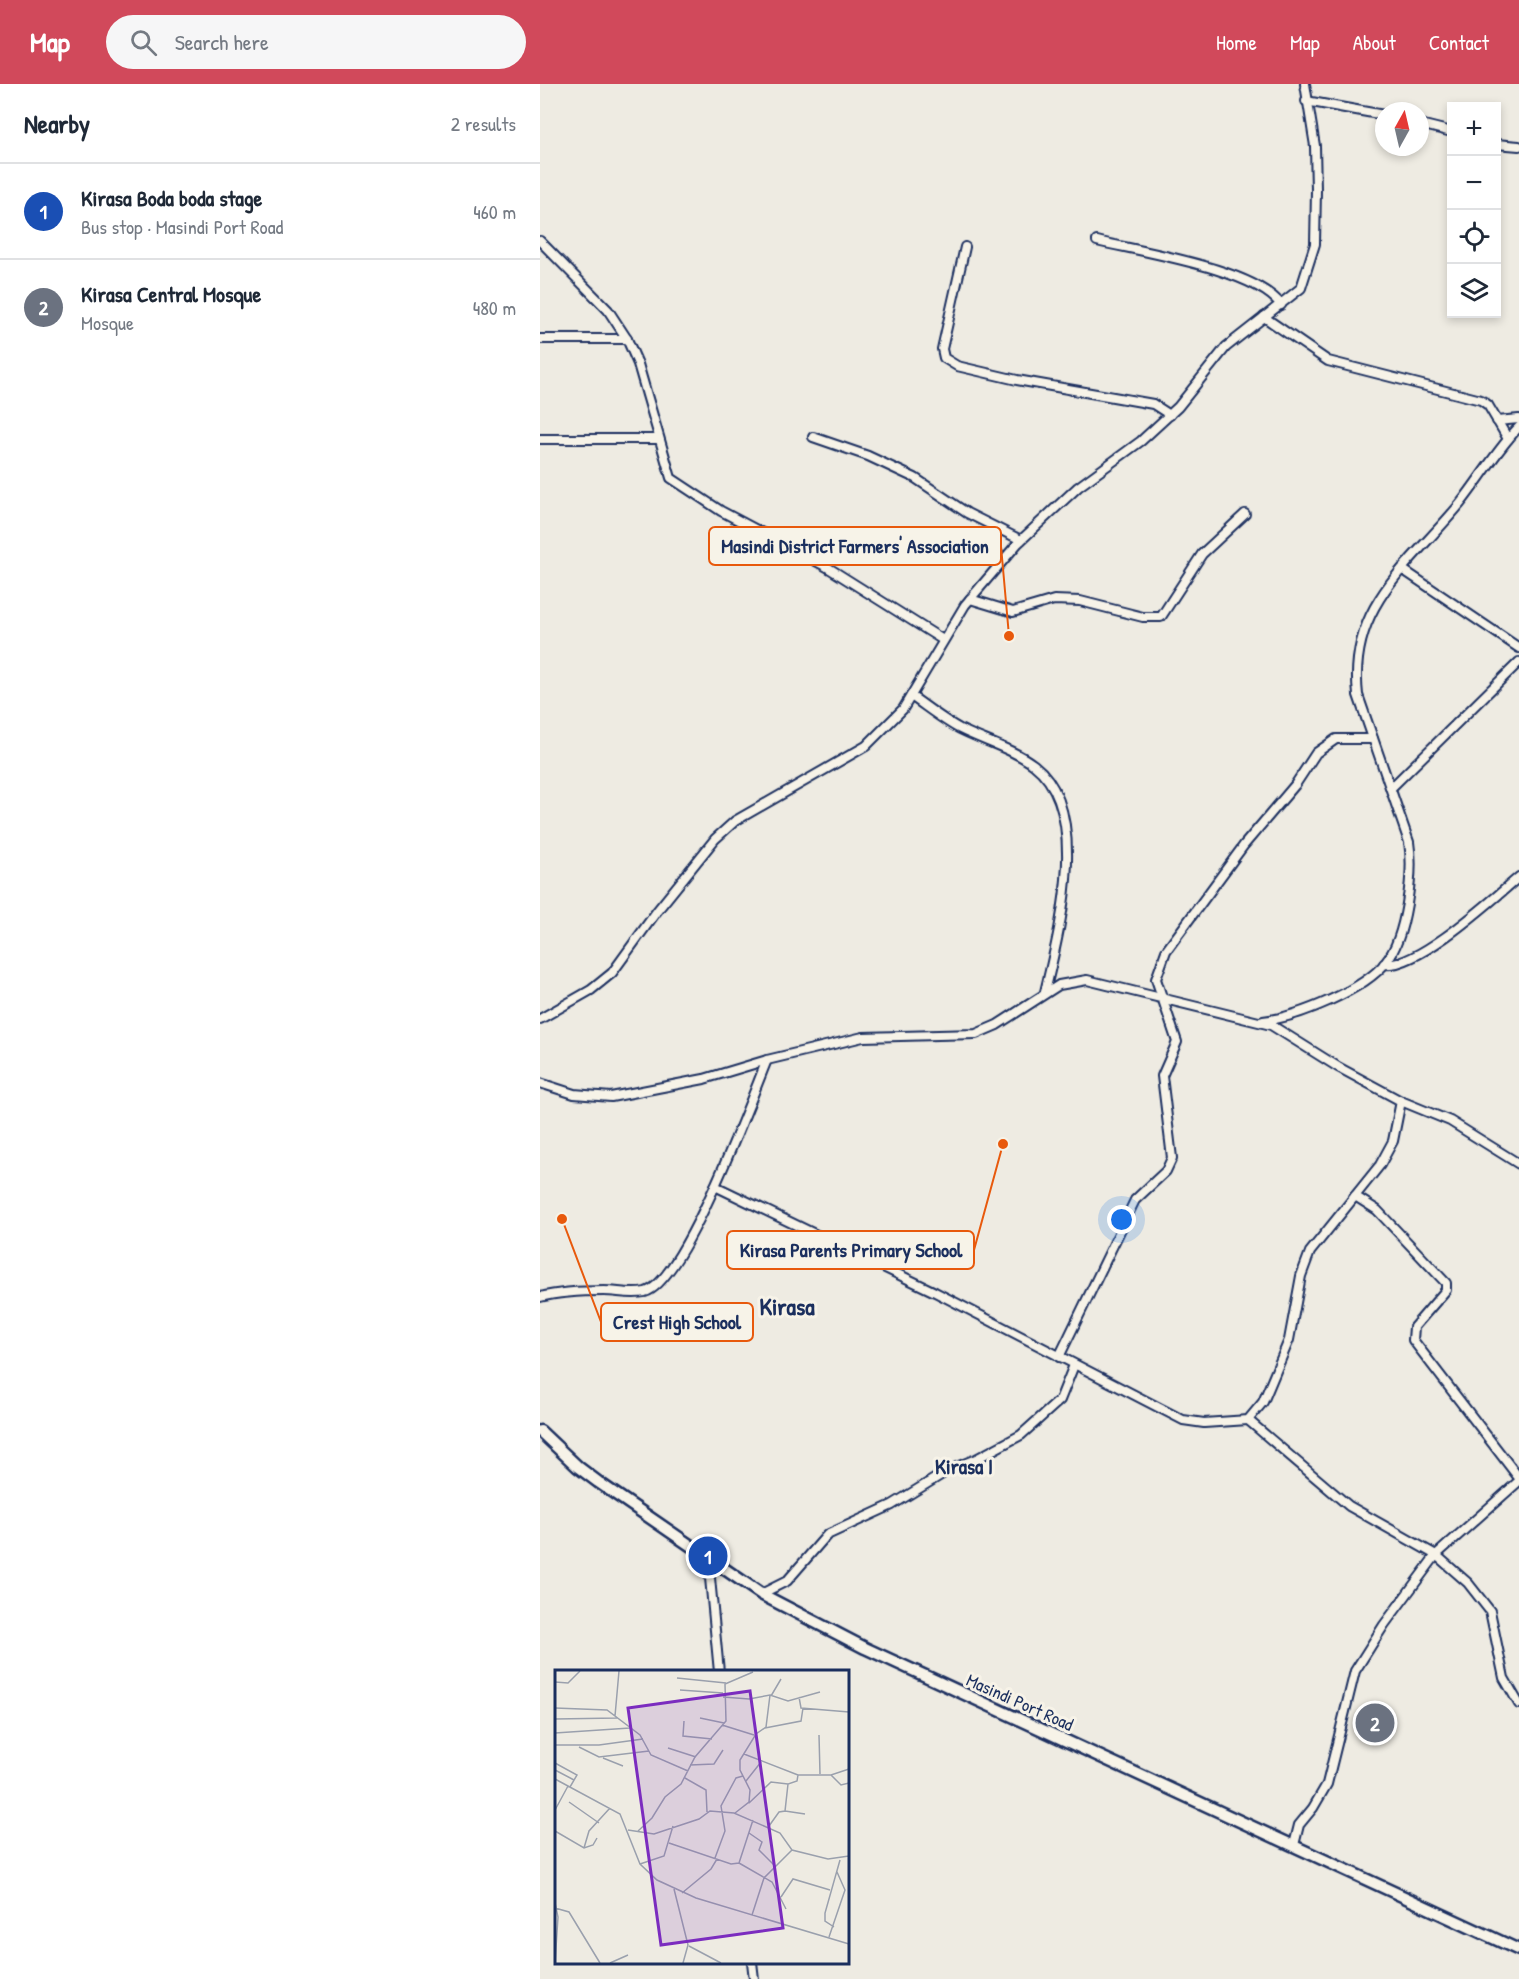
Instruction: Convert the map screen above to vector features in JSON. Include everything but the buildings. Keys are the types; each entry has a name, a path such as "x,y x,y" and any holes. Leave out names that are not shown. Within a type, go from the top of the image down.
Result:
{"main road":[{"name":"Masindi Port Road","path":"540,1431 578,1467 761,1594 934,1682 1519,1950"}],"street":[{"path":"540,1019 591,990 612,973 657,910 714,839 749,811 866,746 903,709 970,598 1021,540 1078,488 1141,441 1170,415 1189,395 1226,347 1281,305 1302,285 1315,244 1315,146 1305,84"},
{"path":"1306,101 1375,113"},
{"path":"1429,126 1447,131"},
{"path":"1501,144 1519,146"},
{"path":"540,241 608,310 627,339 638,364 669,474 678,483 762,534 810,557 943,640"},
{"path":"1097,241 1232,275 1260,287 1281,305"},
{"path":"965,247 942,349 944,358 957,366 1017,380 1153,404 1170,415"},
{"path":"1264,317 1328,361 1478,399 1488,405 1508,440"},
{"path":"540,339 627,339"},
{"path":"1497,421 1519,419"},
{"path":"1262,1021 1286,1018 1307,1011 1367,979 1393,953 1400,930 1411,869 1409,842 1358,695 1358,663 1370,612 1386,586 1487,471 1519,427"},
{"path":"813,437 868,456 915,478 968,513 1021,540"},
{"path":"540,439 659,440"},
{"path":"970,598 1013,612 1054,600 1080,601 1143,617 1161,617 1191,567 1245,514"},
{"path":"1402,570 1519,648"},
{"path":"1391,788 1519,662"},
{"path":"911,696 949,723 1037,767 1063,809 1066,832 1062,915 1045,992"},
{"path":"1059,1357 1135,1200 1166,1171 1172,1158 1162,1076 1177,1042 1156,980 1166,951 1244,845 1295,785 1316,753 1336,739 1373,739"},
{"path":"1384,964 1395,965 1415,958 1475,914 1519,877"},
{"path":"540,1083 574,1094 611,1097 704,1079 767,1060 863,1037 976,1034 998,1025 1045,992 1059,985 1087,980 1262,1021 1401,1101 1450,1121 1519,1164"},
{"path":"540,1297 603,1291 631,1294 647,1292 662,1281 700,1218 767,1060"},
{"path":"1248,1420 1263,1402 1289,1340 1301,1276 1310,1252 1380,1165 1393,1141 1401,1101"},
{"path":"715,1185 935,1292 1183,1420 1204,1423 1248,1420 1349,1506 1436,1555 1468,1583 1488,1606 1504,1678 1519,1704"},
{"path":"1294,1845 1299,1825 1320,1798 1327,1784 1355,1671 1384,1625 1436,1555 1519,1480 1413,1341 1414,1327 1446,1290 1446,1283 1377,1210 1355,1196"},
{"path":"761,1594 787,1581 827,1535 892,1505 949,1470 976,1460 1021,1435 1060,1400 1074,1365"},
{"path":"708,1557 719,1670"},
{"path":"752,1964 754,1979"}],"place":[{"name":"Masindi District Farmers' Association","path":"1009,636"},
{"name":"Kirasa Parents Primary School","path":"1003,1144"},
{"name":"Crest High School","path":"562,1219"},
{"name":"Kirasa Boda boda stage","path":"708,1556"},
{"name":"Kirasa Central Mosque","path":"1375,1723"}],"district":[{"name":"Kirasa","path":"787,1306"},
{"name":"Kirasa I","path":"964,1466"}]}
